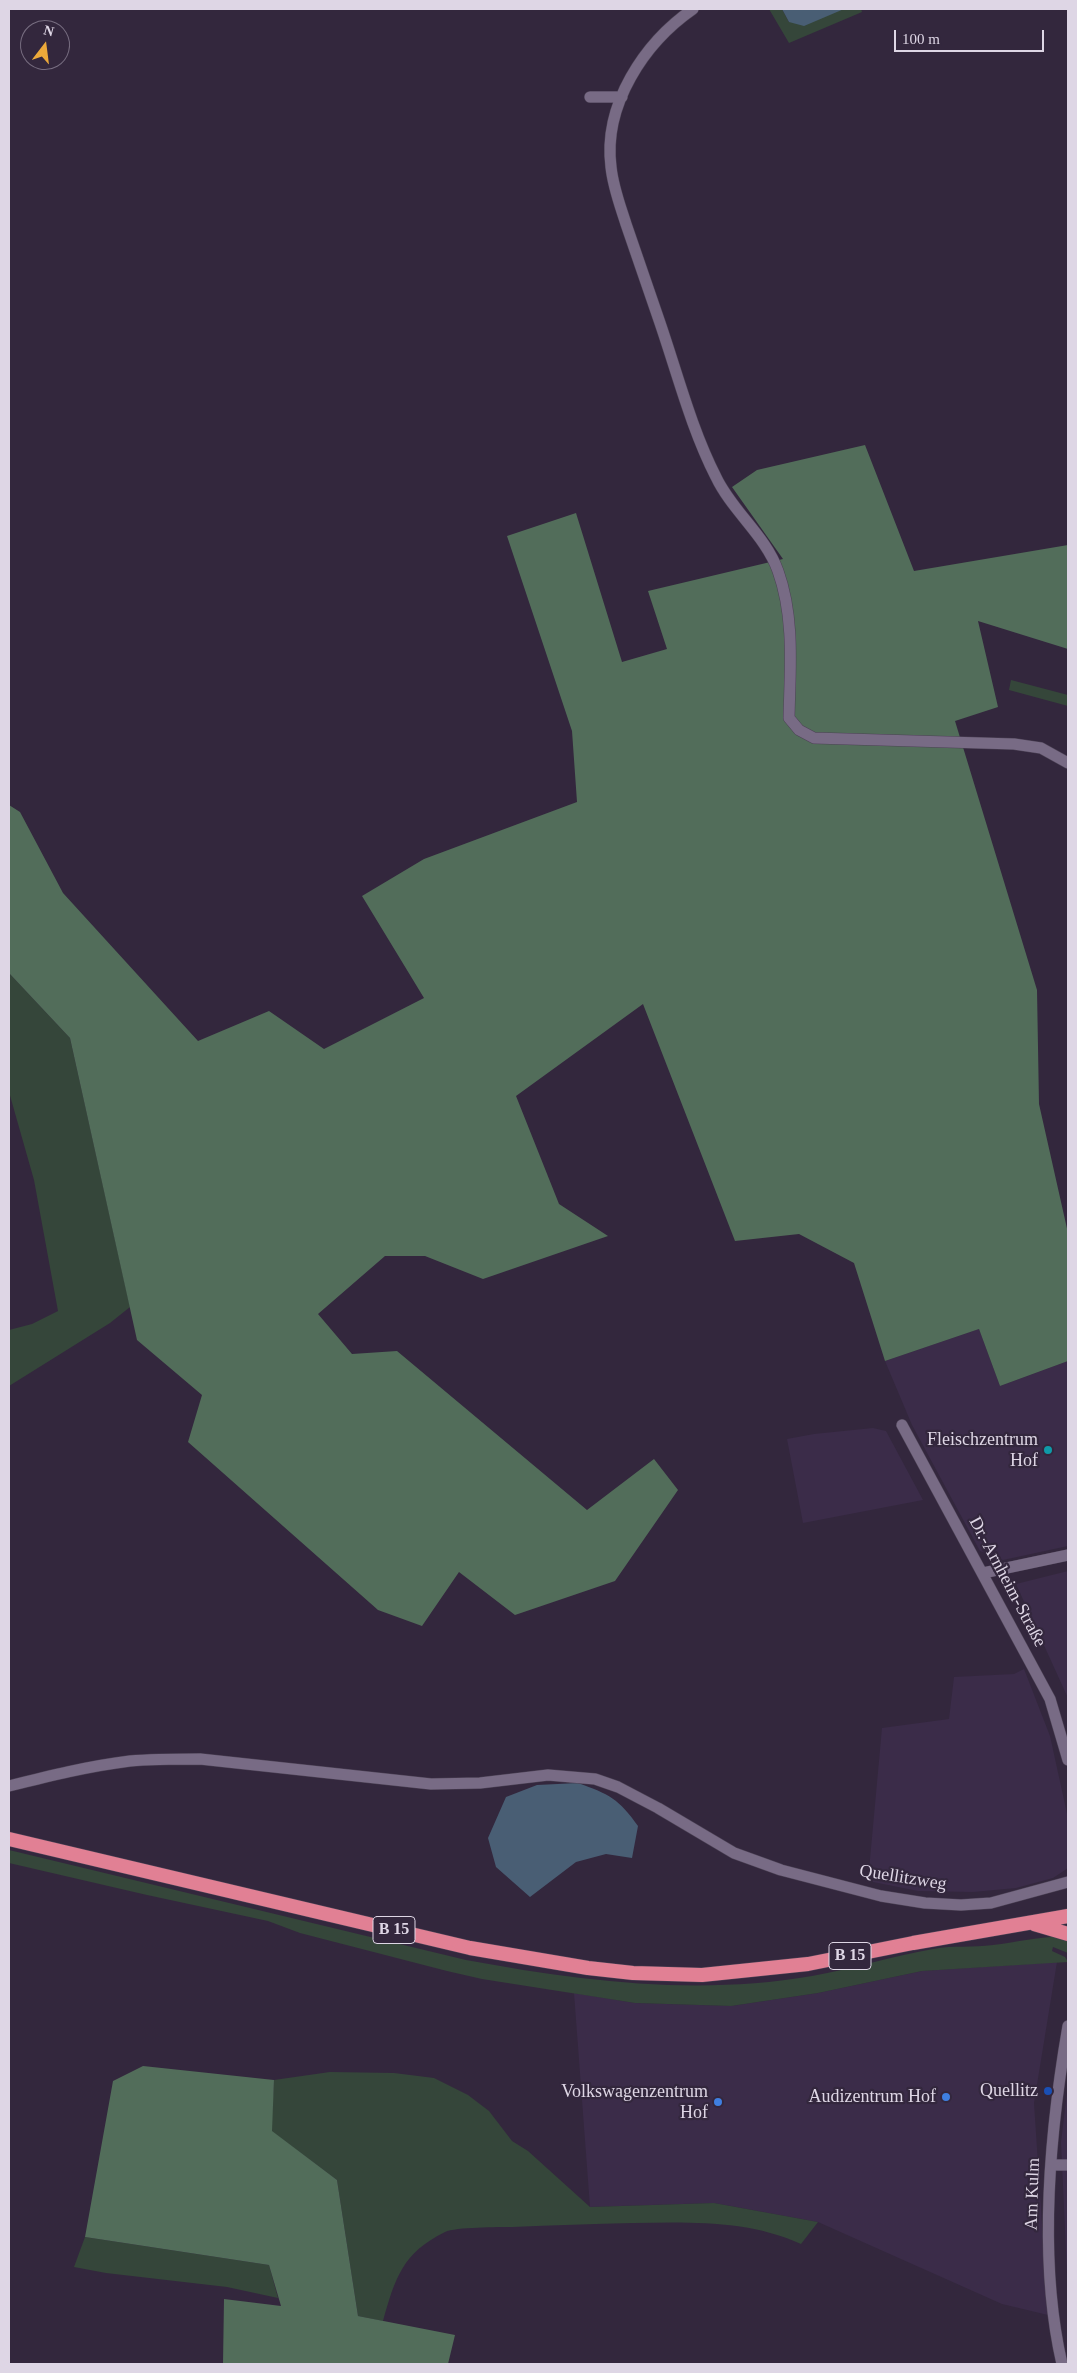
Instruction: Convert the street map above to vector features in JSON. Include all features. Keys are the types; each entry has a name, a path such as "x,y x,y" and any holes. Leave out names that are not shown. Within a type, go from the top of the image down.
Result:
{"highway":[{"name":"B 15","path":"9,1839 470,1948 588,1968 632,1973 702,1975 786,1967 1068,1916"},
{"path":"1029,1922 1068,1934"}],"street":[{"path":"693,9 653,44 631,76 616,114 610,164 613,182 696,430 715,476 769,553 778,571 790,624 790,718 799,730 814,738 1014,744 1041,748 1068,762"},
{"path":"590,97 622,97"},
{"name":"Dr.-Arnheim-Straße","path":"902,1425 1050,1699 1068,1760"},
{"path":"983,1573 1068,1555"},
{"name":"Quellitzweg","path":"9,1786 56,1774 130,1761 200,1759 431,1784 480,1783 548,1775 573,1776 595,1779 618,1787 734,1853 781,1870 881,1896 925,1903 961,1905 991,1903 1068,1882"},
{"name":"Am Kulm","path":"1062,2364 1052,2288 1048,2220 1058,2094 1068,2026"},
{"path":"1051,2165 1068,2165"}],"shaded area":[{"path":"979,1329 1000,1386 1068,1361 1068,1546 1003,1560 980,1551 912,1425 885,1361"},
{"path":"873,1428 886,1431 923,1500 803,1523 787,1439 814,1434"},
{"path":"1068,1571 1068,1698 1016,1584"},
{"path":"1024,1669 1050,1736 1068,1818 1068,1868 1053,1878 1016,1888 973,1892 918,1891 868,1881 882,1728 949,1719 954,1677 1014,1674"},
{"path":"1057,1962 1034,2103 1048,2315 1002,2304 818,2222 714,2203 590,2207 574,1993 635,2003 731,2006 818,1993 922,1971"},
{"path":"1068,2085 1068,2295 1061,2142"}],"green space":[{"path":"769,9 782,9 789,22 844,9 861,9 862,12 789,43"},
{"path":"865,445 914,571 1068,545 1068,649 978,621 998,707 955,721 1037,990 1039,1104 1068,1233 1068,1361 1000,1386 979,1329 885,1361 854,1263 799,1234 735,1241 643,1004 516,1096 559,1204 608,1236 483,1279 425,1256 385,1256 318,1314 352,1354 397,1351 587,1510 654,1459 678,1490 615,1581 515,1615 459,1572 422,1626 378,1610 188,1442 202,1395 137,1340 70,1038 9,973 9,805 20,812 63,893 198,1041 269,1011 324,1049 424,998 362,896 424,859 577,802 572,731 507,536 576,513 622,662 667,649 648,591 783,559 732,487 757,470"},
{"path":"1011,680 1068,695 1068,706 1009,690"},
{"path":"9,973 70,1038 130,1307 110,1323 9,1386 9,1330 32,1324 58,1311 34,1180 9,1092"},
{"path":"9,1850 466,1960 595,1980 682,1985 769,1982 827,1973 933,1949 986,1946 1050,1937 1068,1937 1068,1953 1053,1947 1052,1951 1065,1957 1068,1962 922,1971 818,1993 731,2006 635,2003 482,1979 447,1971 300,1933 268,1921 9,1863"},
{"path":"143,2066 274,2080 272,2131 337,2180 358,2316 455,2335 448,2364 223,2364 224,2299 281,2306 269,2265 85,2237 113,2081"},
{"path":"330,2072 394,2073 434,2078 468,2095 489,2111 512,2141 528,2151 590,2207 714,2203 818,2222 801,2244 761,2230 697,2223 573,2225 450,2230 430,2240 410,2258 397,2280 383,2321 358,2316 337,2180 271,2131 274,2080"},
{"path":"85,2237 269,2265 278,2298 227,2287 106,2273 74,2267"}],"water":[{"path":"782,9 844,9 804,26 789,22"},
{"path":"578,1783 606,1794 619,1803 638,1826 632,1858 606,1854 576,1862 530,1897 496,1867 488,1838 506,1797 537,1785"}],"place":[{"name":"Fleischzentrum Hof","path":"1048,1450"},
{"name":"Quellitz","path":"1048,2091"},
{"name":"Audizentrum Hof","path":"946,2097"},
{"name":"Volkswagenzentrum Hof","path":"718,2102"}]}
